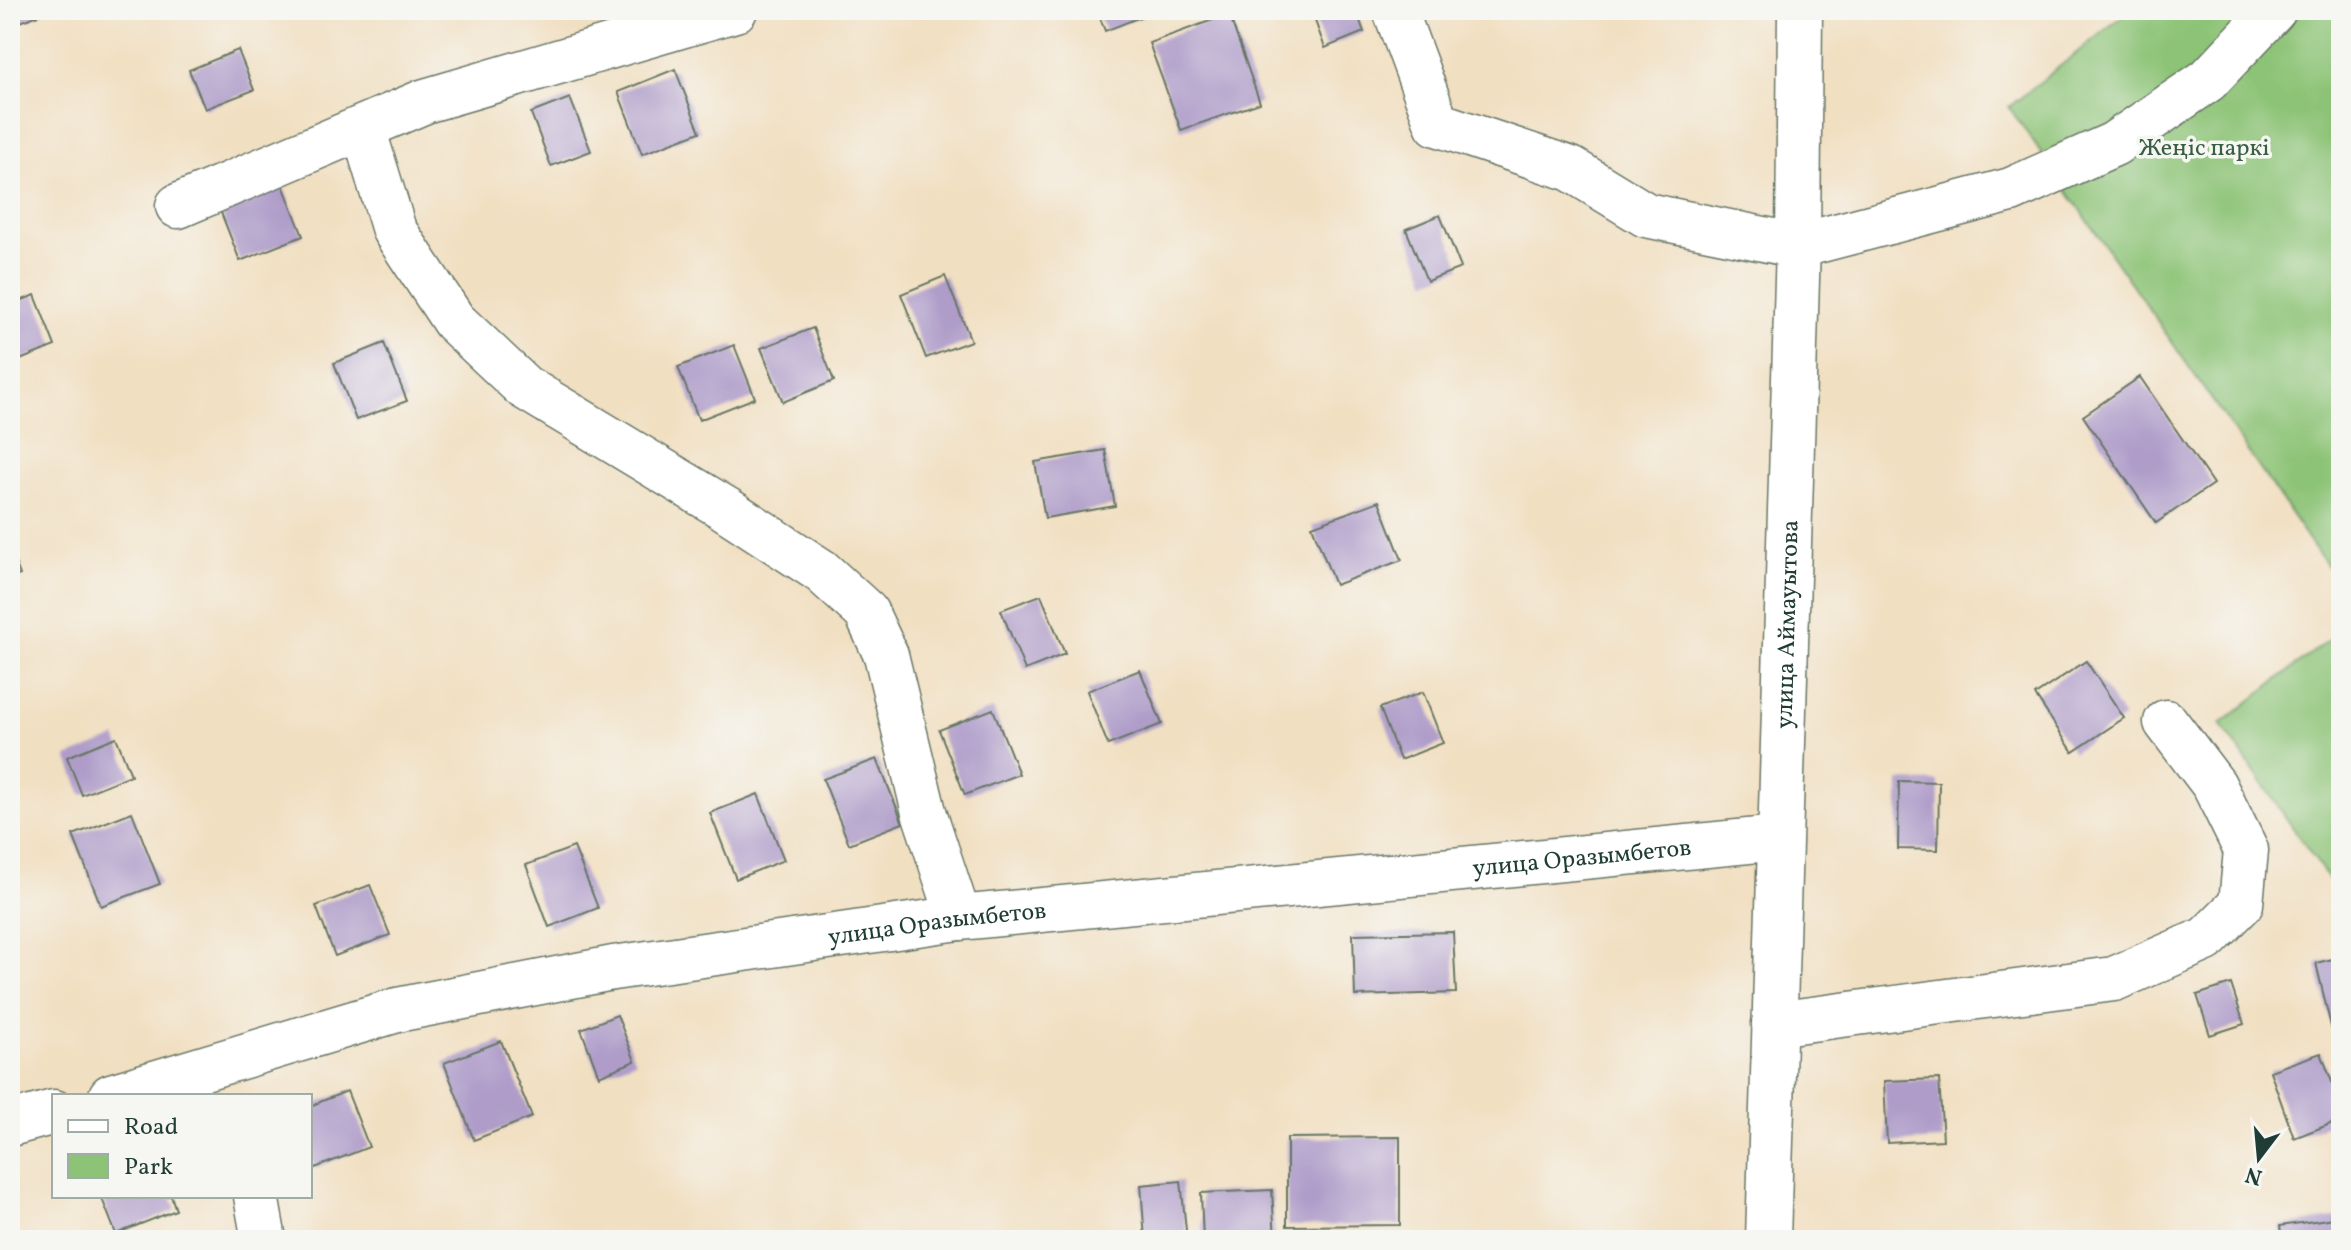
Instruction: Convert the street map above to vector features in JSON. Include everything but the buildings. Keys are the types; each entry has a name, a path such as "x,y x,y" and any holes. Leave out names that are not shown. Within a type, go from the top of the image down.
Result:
{"street":[{"path":"178,206 425,101 735,10"},
{"path":"1395,10 1437,124 1571,169 1646,215 1798,246 2011,190 2114,144 2208,80 2274,10"},
{"name":"улица Аймауытова","path":"1768,1240 1798,246 1800,10"},
{"path":"363,128 394,230 454,321 524,387 750,524 821,571 866,612 886,655 924,812 959,918"},
{"path":"1774,1024 2114,979 2206,939 2241,904 2246,850 2214,785 2166,722"},
{"name":"улица Оразымбетов","path":"126,1094 235,1079 397,1010 613,968 959,918 1779,838"},
{"path":"10,1124 52,1113"},
{"path":"256,1198 264,1240"}],"green space":[{"name":"Жеңіс паркі","path":"2130,10 2341,10 2341,586 2009,107"},
{"path":"2341,630 2341,897 2221,724"}]}
